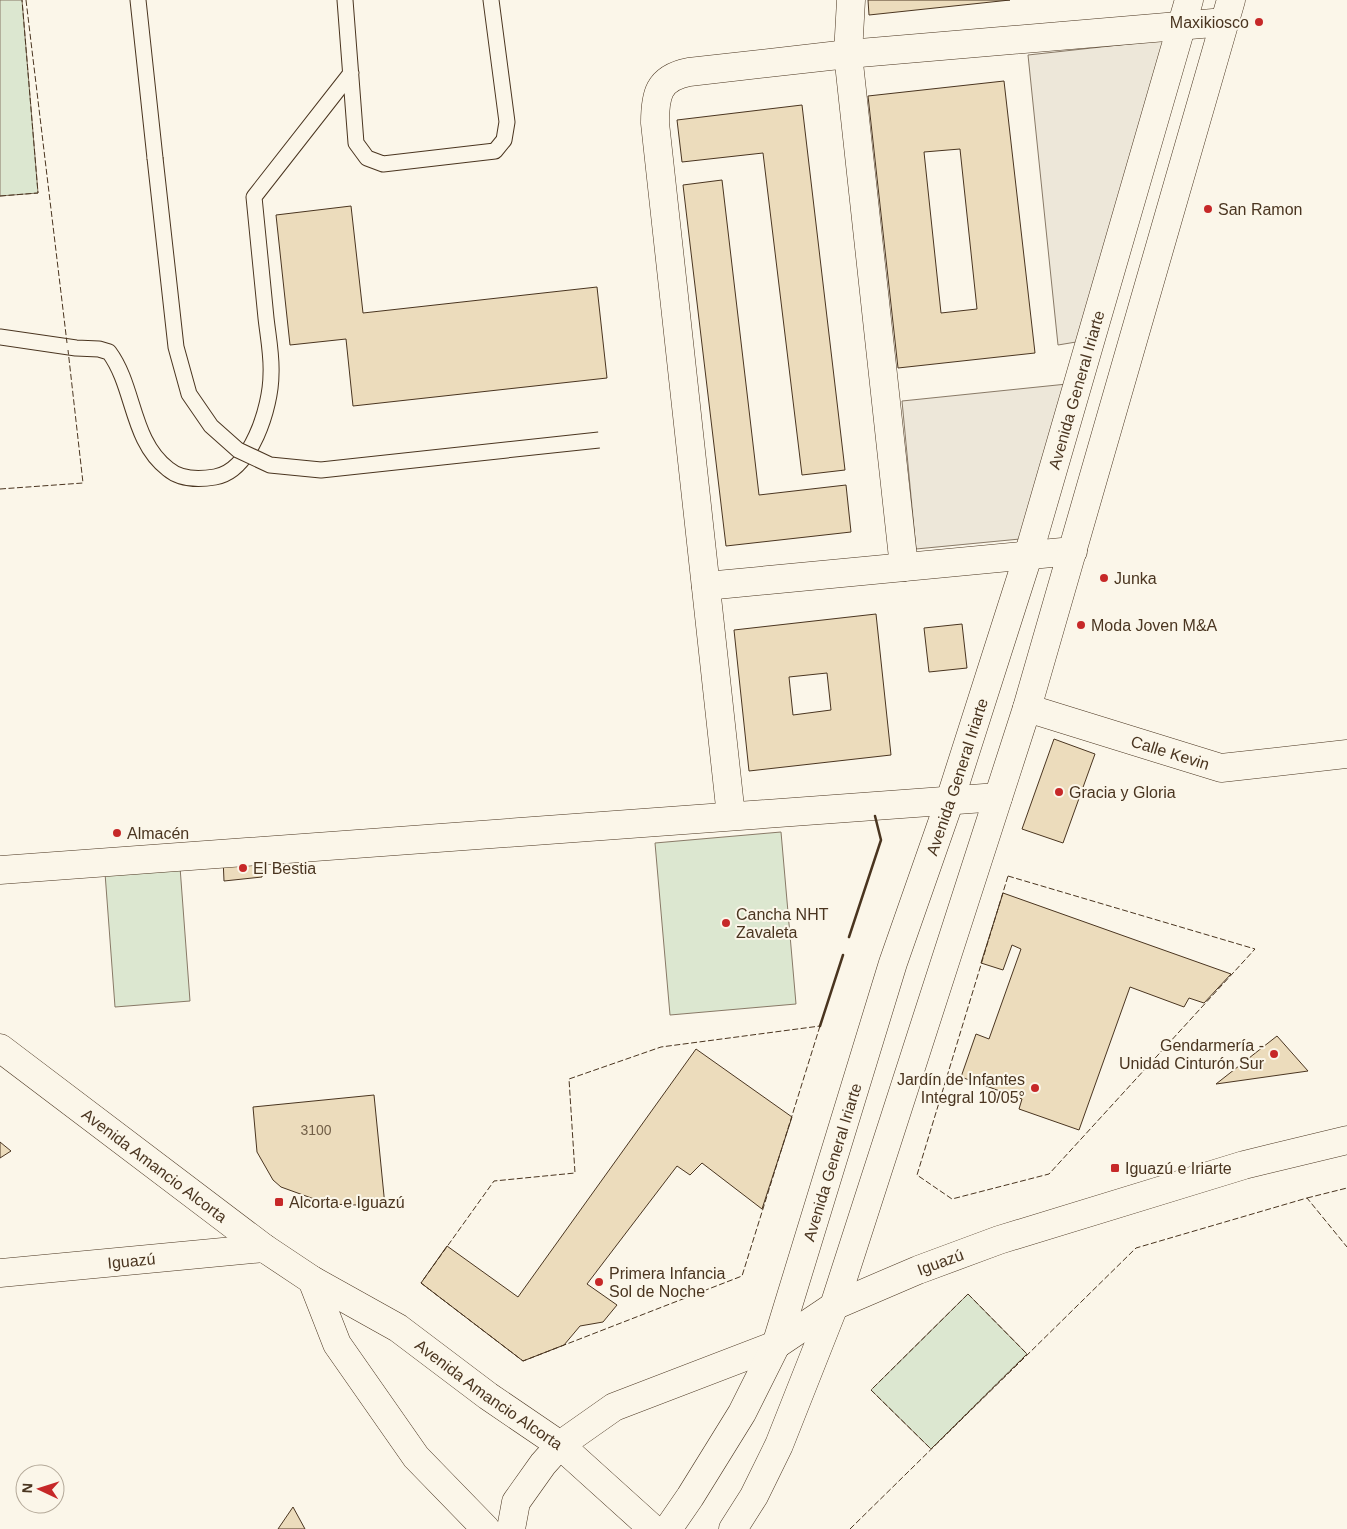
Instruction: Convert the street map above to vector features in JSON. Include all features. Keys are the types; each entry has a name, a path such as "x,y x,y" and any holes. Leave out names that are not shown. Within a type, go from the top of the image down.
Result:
{"street":[{"path":"851,0 848,54 904,567"},
{"name":"Avenida General Iriarte","path":"668,1529 742,1413 776,1345 893,962 950,800 1028,556 1189,0"},
{"path":"730,816 655,123 658,94 670,78 679,74 848,54 1182,26 1228,11"},
{"path":"733,1529 754,1496 780,1445 834,1306 1027,708 1228,11"},
{"path":"706,586 1073,552"},
{"name":"Calle Kevin","path":"1027,708 1220,768 1347,754"},
{"path":"0,870 998,797"},
{"name":"Avenida Amancio Alcorta","path":"0,1048 264,1248 312,1280 398,1328 488,1396 560,1445 652,1529"},
{"name":"Iguazú","path":"511,1529 516,1502 560,1445 614,1407 776,1345 834,1306 918,1270 1008,1237 1244,1165 1347,1140"},
{"name":"Iguazú","path":"0,1273 264,1248"},
{"path":"312,1280 337,1344 416,1457 486,1529"}],"lane":[{"path":"138,0 176,347 189,394 211,426 238,450 270,465 321,470 599,440"},
{"path":"346,0 356,143 367,158 383,164 494,151 504,140 507,122 491,0"},
{"path":"0,337 76,348 99,349 109,352 126,388 140,429 158,459 168,470 180,476 205,479 222,476 245,455 254,441 262,424 272,374 254,197 351,72"}],"green space":[{"path":"0,0 22,0 38,193 0,196"},
{"name":"Cancha NHT Zavaleta","path":"781,832 796,1004 670,1015 655,843"},
{"path":"180,867 190,1001 115,1007 105,873"},
{"path":"968,1294 1027,1354 931,1449 871,1390"}],"shaded area":[{"path":"1165,40 1076,342 1058,345 1028,55"},
{"path":"1067,384 1020,539 916,549 902,401"}],"building":[{"path":"868,0 1010,0 869,15"},
{"path":"1004,81 1035,353 898,368 868,96","holes":["960,149 977,309 941,313 924,152"]},
{"path":"802,105 845,470 802,475 763,153 682,162 677,120"},
{"path":"722,180 759,495 846,485 851,532 726,546 683,185"},
{"path":"351,206 363,313 597,287 607,378 353,406 346,339 290,345 276,215"},
{"path":"876,614 891,755 749,771 734,630","holes":["827,673 831,710 793,715 789,677"]},
{"path":"962,624 967,668 929,672 924,628"},
{"name":"Gracia y Gloria","path":"1054,739 1095,754 1063,843 1022,829"},
{"name":"El Bestia","path":"262,855 262,877 224,881 223,858"},
{"path":"1003,893 1231,974 1204,1003 1189,998 1184,1007 1130,987 1079,1130 1019,1109 1022,1099 961,1077 976,1034 989,1039 1021,949 1012,945 1003,970 981,963"},
{"name":"Gendarmería - Unidad Cinturón Sur","path":"1277,1036 1308,1071 1216,1084"},
{"path":"696,1049 792,1117 762,1209 702,1163 690,1175 677,1166 587,1284 617,1305 603,1322 580,1326 564,1345 523,1361 421,1283 447,1246 518,1297"},
{"path":"374,1095 385,1206 328,1204 281,1187 273,1180 257,1152 253,1107"},
{"path":"0,1142 11,1151 0,1158"},
{"path":"293,1507 305,1529 278,1529"}],"fence":[{"path":"0,196 38,193 22,0"},
{"path":"26,0 67,343"},
{"path":"0,489 83,483 68,350"},
{"path":"1008,876 1255,949 1049,1174 952,1199 917,1175 1008,876"},
{"path":"820,1026 742,1276 523,1361 421,1283 494,1181 575,1173 569,1079 661,1047 820,1026"},
{"path":"1307,1198 1347,1188"},
{"path":"850,1529 1136,1248 1307,1198 1347,1247"},
{"path":"968,1294 1027,1354 931,1449 871,1390 968,1294"}],"wall":[{"path":"849,937 881,840 875,816"},
{"path":"820,1026 843,955"}],"place":[{"name":"Maxikiosco","path":"1259,22"},
{"name":"San Ramon","path":"1208,209"},
{"name":"Junka","path":"1104,578"},
{"name":"Moda Joven M&A","path":"1081,625"},
{"name":"Gracia y Gloria","path":"1059,792"},
{"name":"Almacén","path":"117,833"},
{"name":"El Bestia","path":"243,868"},
{"name":"Cancha NHT Zavaleta","path":"726,923"},
{"name":"Gendarmería - Unidad Cinturón Sur","path":"1274,1054"},
{"name":"Jardín de Infantes Integral 10/05°","path":"1035,1088"},
{"name":"Iguazú e Iriarte","path":"1115,1168"},
{"name":"Alcorta e Iguazú","path":"279,1202"},
{"name":"Primera Infancia Sol de Noche","path":"599,1282"}]}
